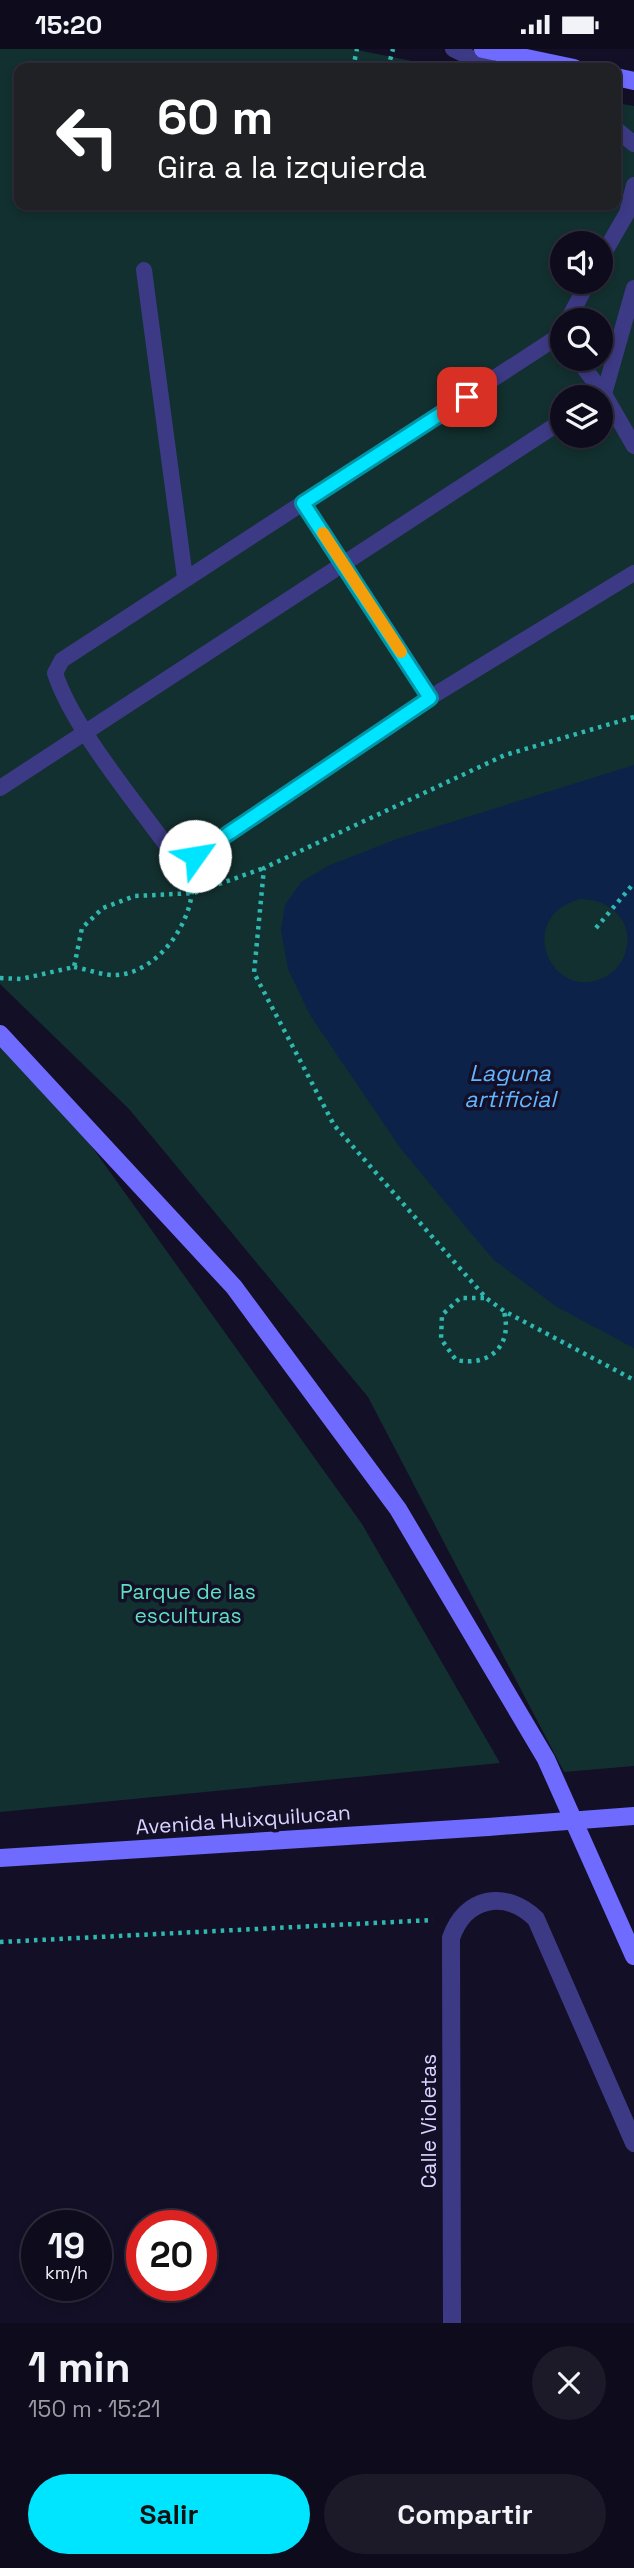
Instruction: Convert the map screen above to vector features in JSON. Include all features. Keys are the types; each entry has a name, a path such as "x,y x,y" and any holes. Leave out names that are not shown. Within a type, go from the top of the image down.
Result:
{"main road":[{"path":"483,49 523,54 556,63"},
{"path":"0,1034 234,1287 398,1509 546,1759 634,1956"},
{"name":"Avenida Huixquilucan","path":"0,1858 634,1816"}],"street":[{"path":"458,1919 471,1907 498,1900 521,1906 536,1920 634,2143"},
{"name":"Calle Violetas","path":"453,2323 451,1938 458,1919"}],"lane":[{"path":"453,49 482,63"},
{"path":"613,237 627,213 634,185"},
{"path":"620,225 634,236"},
{"path":"144,270 185,578"},
{"path":"604,385 634,288"},
{"path":"550,343 62,660 55,673 60,689 172,853 195,856 430,698 634,573"},
{"path":"613,414 634,446"},
{"path":"0,788 550,429"},
{"path":"303,503 430,698"}],"path":[{"path":"74,967 82,928 103,908 135,897 194,893 264,868 505,755 634,717"},
{"path":"264,868 254,973 334,1125 486,1298 504,1311 634,1380"},
{"path":"596,928 634,883"},
{"path":"0,978 21,979 74,967 117,975 146,966 166,950 194,893"},
{"path":"486,1298 460,1297 442,1315 439,1327 441,1339 456,1360 482,1360 503,1346 507,1323 504,1311"},
{"path":"0,1942 458,1919"}],"green space":[{"path":"0,49 352,49 422,63 14,63 14,210 621,210 621,104 634,106 634,1766 564,1772 368,1397 129,1109 0,984"},
{"name":"Parque de las esculturas","path":"0,1033 37,1070 362,1524 500,1763 0,1812"}],"water":[{"name":"Laguna artificial","path":"634,765 634,1348 557,1307 494,1260 401,1149 310,1015 288,969 281,930 285,905 301,882 330,865 397,839","holes":["580,899 609,907 616,913 626,929 627,939 625,954 616,968 607,976 588,982 570,979 557,970 548,956 544,940 548,923 559,909"]}],"slow traffic":[{"path":"323,533 401,652"}],"route":[{"path":"195,856 430,698 303,503 467,397"}]}
